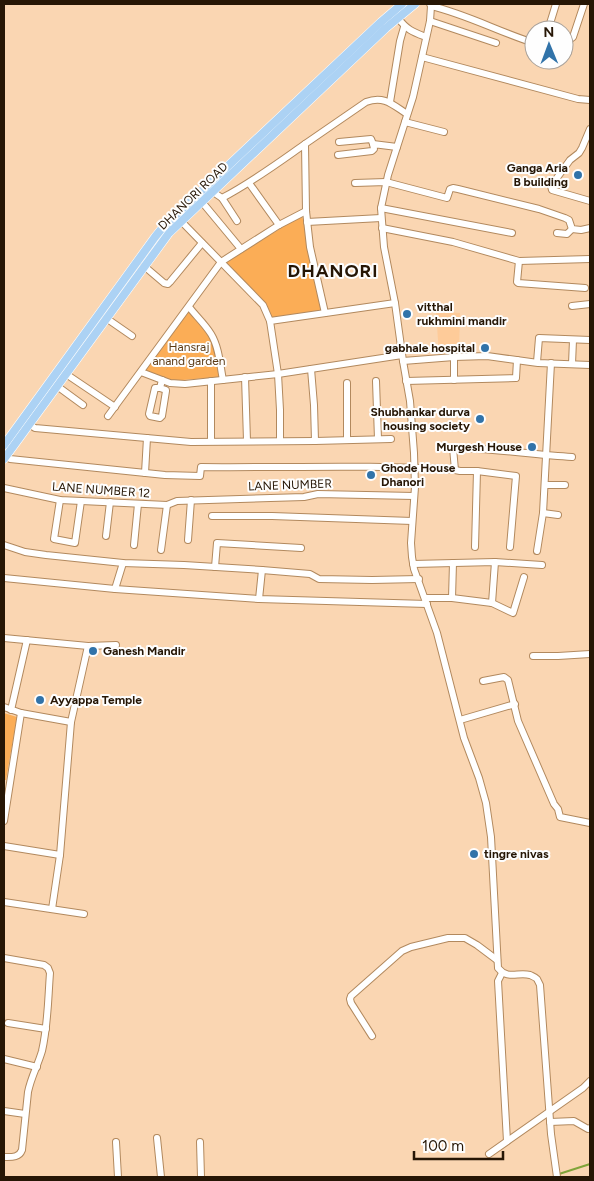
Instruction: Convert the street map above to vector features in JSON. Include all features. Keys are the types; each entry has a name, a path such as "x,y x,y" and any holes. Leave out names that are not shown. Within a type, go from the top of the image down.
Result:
{"main road":[{"name":"DHANORI ROAD","path":"4,457 25,422 69,362 155,237 213,192 381,22 402,4"},
{"name":"DHANORI ROAD","path":"4,445 57,386 66,374 69,362 106,318 179,218 268,135 415,4"}],"street":[{"path":"551,20 556,4"},
{"path":"574,34 584,4"},
{"path":"524,39 430,5 430,21 413,97 386,182 381,218 384,248 395,303 410,401 414,467 411,543 413,564 442,649 464,738 486,803 491,837 498,968 502,973 510,975 530,975 537,978 540,984 551,1134 557,1177"},
{"path":"398,18 404,27 426,37"},
{"path":"430,21 496,43"},
{"path":"390,102 404,27"},
{"path":"422,57 578,100 590,100"},
{"path":"222,198 249,183 366,102 373,99 385,100 407,114"},
{"path":"405,122 444,132"},
{"path":"590,129 582,148 570,160 551,186 552,190 590,201"},
{"path":"338,155 374,149 371,139 339,142"},
{"path":"305,144 307,222 310,247 325,313"},
{"path":"373,144 396,147"},
{"path":"355,184 386,182 447,198 450,189 458,189 538,209 565,218 569,220 572,229"},
{"path":"249,183 279,225"},
{"path":"213,192 222,198 237,221"},
{"path":"202,202 241,249"},
{"path":"381,208 512,233"},
{"path":"108,416 221,262 279,225 306,211"},
{"path":"179,218 263,305 270,321 278,374 280,441"},
{"path":"307,222 381,218"},
{"path":"382,228 453,242 520,261 590,259"},
{"path":"572,229 590,228"},
{"path":"558,233 568,234 572,229"},
{"path":"144,266 164,283 168,284 202,243"},
{"path":"520,261 516,282 518,283 585,288"},
{"path":"270,321 395,303"},
{"path":"572,306 590,304"},
{"path":"188,307 214,338 223,380"},
{"path":"106,318 132,336"},
{"path":"537,362 539,338 590,340"},
{"path":"572,340 572,364"},
{"path":"454,356 454,380"},
{"path":"141,372 170,383 185,384 402,358 487,356 537,362 590,365"},
{"path":"406,380 516,378 517,360"},
{"path":"538,551 545,485 551,363"},
{"path":"311,369 315,441"},
{"path":"66,374 115,407"},
{"path":"245,377 247,441"},
{"path":"160,388 162,380"},
{"path":"211,381 211,441"},
{"path":"376,381 378,439"},
{"path":"347,440 348,383"},
{"path":"57,386 84,404"},
{"path":"155,388 160,388 166,391 162,416 160,418 150,416 149,414 155,388"},
{"path":"25,422 35,428 191,442 391,439"},
{"path":"145,473 147,438"},
{"path":"455,470 453,448 473,448 572,457"},
{"path":"4,457 165,475 200,476 201,467 414,467 460,472 477,471 516,476 510,547"},
{"path":"475,547 477,471"},
{"path":"545,485 565,485"},
{"name":"LANE NUMBER 12","path":"4,488 60,500 167,505"},
{"name":"LANE NUMBER","path":"167,505 177,501 304,497 318,494 414,496"},
{"path":"60,500 54,539 75,543 81,501"},
{"path":"188,540 191,500"},
{"path":"106,536 110,502"},
{"path":"134,545 138,504"},
{"path":"161,550 167,505"},
{"path":"543,513 558,515"},
{"path":"212,516 412,521"},
{"path":"215,567 217,543 301,548"},
{"path":"4,545 26,552 46,555 123,563 310,574 319,580 419,579"},
{"path":"413,564 495,562 542,565"},
{"path":"492,603 495,562"},
{"path":"115,589 123,563"},
{"path":"452,598 453,563"},
{"path":"259,599 262,570"},
{"path":"4,578 115,589 259,599 426,601 452,598 492,603 513,613 524,577"},
{"path":"4,638 88,646 116,645"},
{"path":"27,640 7,708 21,713 71,722"},
{"path":"52,909 60,855 71,722 88,646"},
{"path":"533,656 590,654"},
{"path":"483,681 506,678 510,683 518,721 560,817 590,823"},
{"path":"460,720 515,704"},
{"path":"4,821 7,784 21,713"},
{"path":"4,846 60,855"},
{"path":"4,902 84,914"},
{"path":"372,1036 351,1003 351,996 406,948 448,938 465,938 478,945 497,960"},
{"path":"4,958 44,965 50,973 46,1029 37,1067 30,1084 22,1150 16,1156 4,1157"},
{"path":"502,973 498,981 508,1141"},
{"path":"8,1023 46,1029"},
{"path":"4,1059 37,1067"},
{"path":"489,1154 583,1088 590,1081"},
{"path":"4,1111 25,1114"},
{"path":"550,1122 574,1121 590,1128"},
{"path":"157,1138 161,1177"},
{"path":"116,1142 118,1177"},
{"path":"200,1142 201,1177"}],"shaded area":[{"path":"436,311 460,313 459,354 439,355"}],"green space":[{"path":"302,215 322,311 272,318 227,262"},
{"name":"Hansraj anand garden","path":"188,311 211,338 220,377 170,381 144,371"},
{"path":"4,713 17,717 6,780 4,780"}],"waterway":[{"path":"559,1174 590,1164"}],"place":[{"name":"Ganga Aria B building","path":"578,175"},
{"name":"vitthal rukhmini mandir","path":"407,314"},
{"name":"gabhale hospital","path":"485,348"},
{"name":"Shubhankar durva housing society","path":"480,419"},
{"name":"Murgesh House","path":"532,447"},
{"name":"Ghode House Dhanori","path":"371,475"},
{"name":"Ganesh Mandir","path":"93,651"},
{"name":"Ayyappa Temple","path":"40,700"},
{"name":"tingre nivas","path":"474,854"}],"district":[{"name":"DHANORI","path":"333,271"}]}
